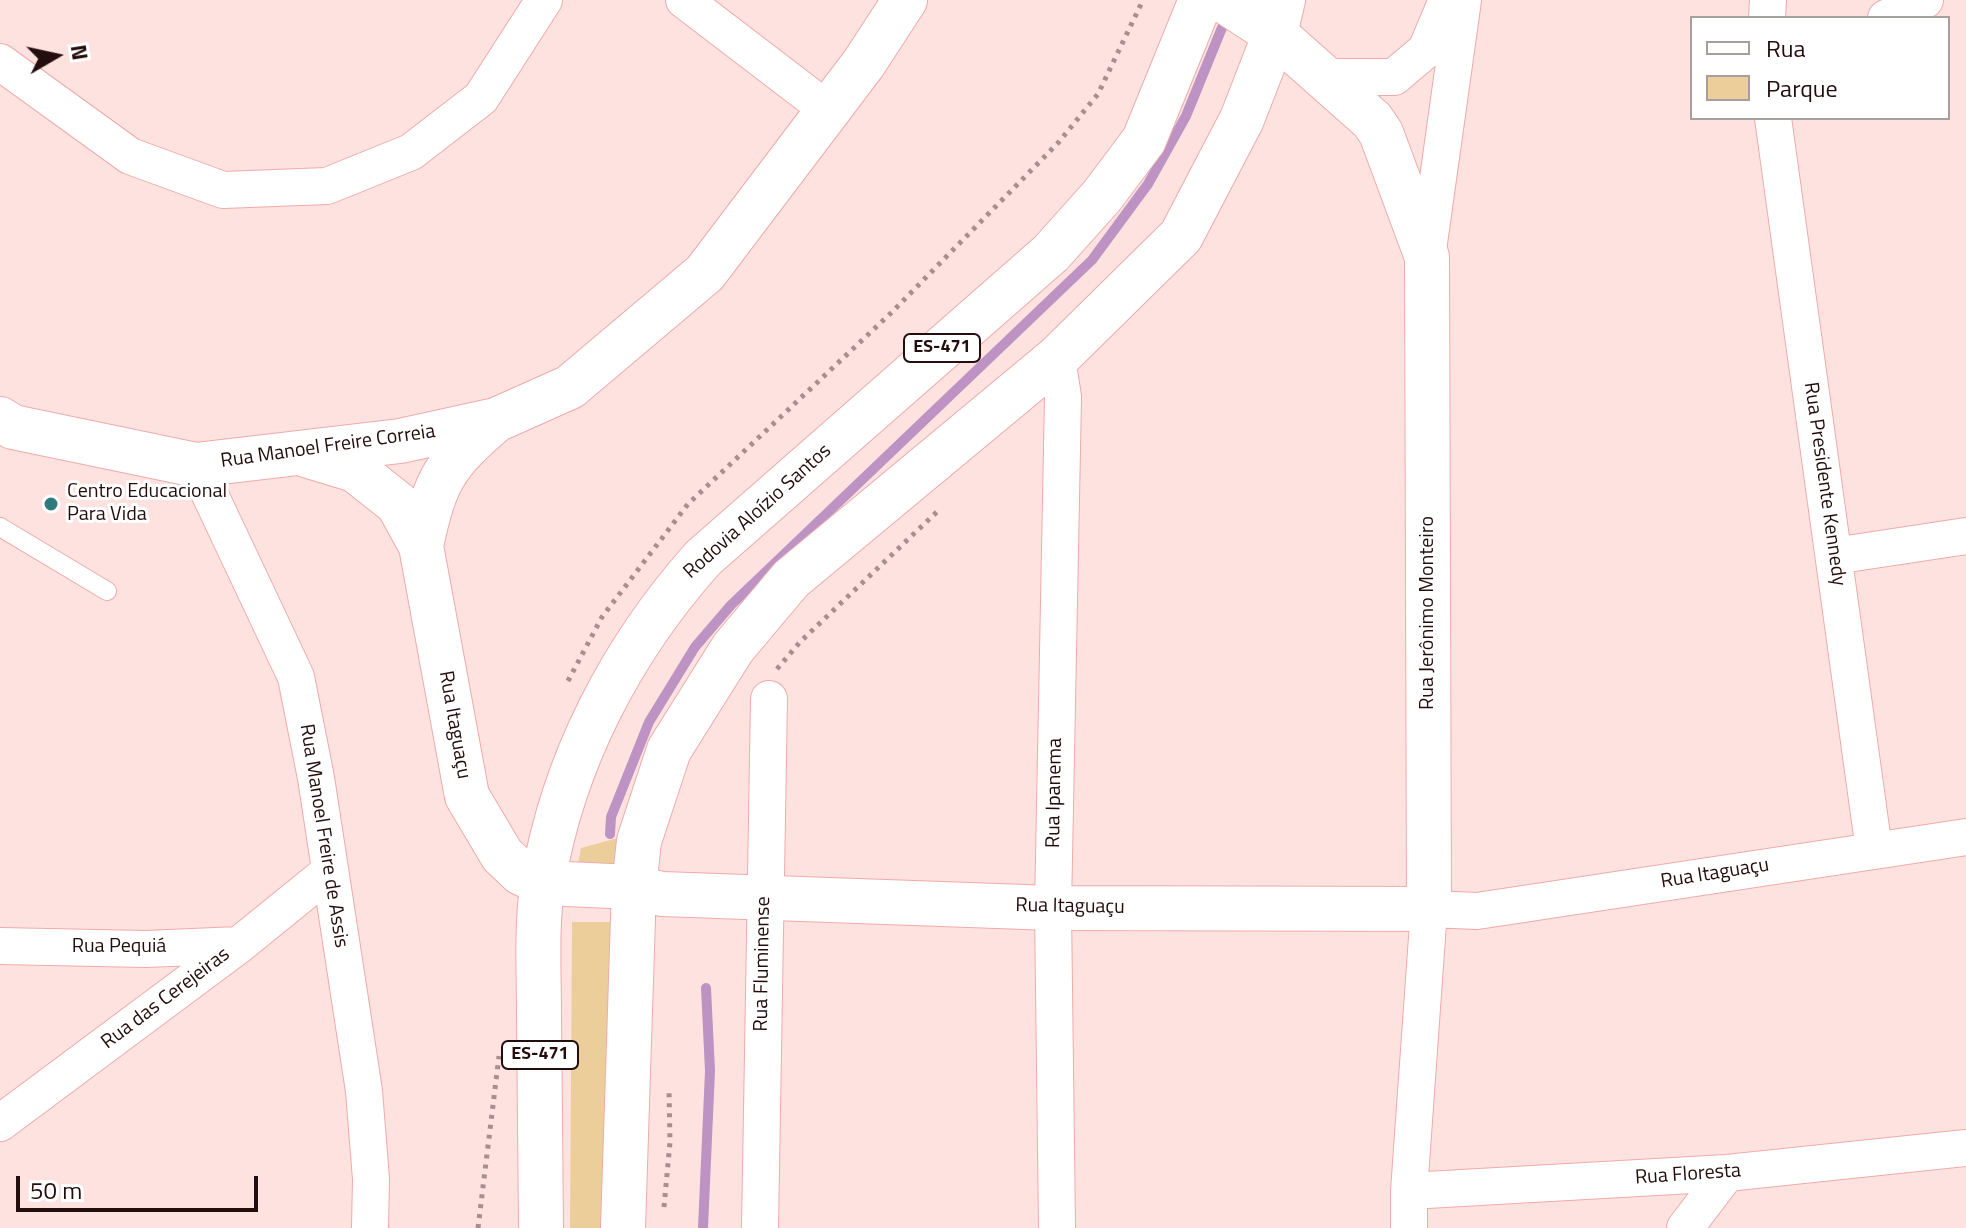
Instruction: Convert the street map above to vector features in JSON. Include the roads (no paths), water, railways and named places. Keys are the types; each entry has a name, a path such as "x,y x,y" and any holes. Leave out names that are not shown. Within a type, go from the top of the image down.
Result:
{"street":[{"path":"0,62 130,156 223,190 327,186 411,152 481,98 544,0"},
{"path":"684,0 828,110"},
{"name":"Rua Manoel Freire Correia","path":"0,419 13,427 196,465 400,441 496,420 570,387 705,273 828,110 905,0"},
{"name":"Rodovia Aloízio Santos","path":"541,1228 539,968 543,883 576,763 626,656 662,603 703,558 1051,253 1102,196 1144,140 1201,0"},
{"path":"1328,77 1394,77 1426,50 1447,0"},
{"name":"Rua Jerônimo Monteiro","path":"1409,1228 1429,909 1427,257 1463,0"},
{"path":"1890,16 1925,0"},
{"path":"1260,14 1303,60 1328,77 1372,120 1381,133 1427,257"},
{"path":"643,1221 634,887 639,841 669,750 733,648 791,579 1057,358 1181,236 1242,119 1260,14"},
{"name":"Rua Presidente Kennedy","path":"1773,120 1874,850"},
{"name":"Rua Ipanema","path":"1057,358 1063,397 1053,908 1057,1228"},
{"name":"Rua Itaguaçu","path":"421,546 432,496 457,453 496,420"},
{"name":"Rua Itaguaçu","path":"299,453 355,470 398,504 421,546 467,796 502,855 521,873 543,883 634,887 662,894 1053,908 1477,911 1966,837"},
{"name":"Rua Manoel Freire de Assis","path":"196,465 296,677 316,778 364,1091 371,1179 370,1228"},
{"path":"1834,556 1966,536"},
{"name":"Rua Fluminense","path":"760,1228 763,896 770,687"},
{"name":"Rua das Cerejeiras","path":"0,1123 239,945 329,872"},
{"name":"Rua Pequiá","path":"0,946 146,949 239,945"},
{"name":"Rua Floresta","path":"1409,1191 1727,1173 1966,1148"},
{"path":"1685,1228 1727,1173"}],"lane":[{"path":"0,527 107,591"}],"waterway":[{"path":"610,834 611,817 649,722 695,647 731,605 1092,260 1148,184 1186,116 1228,13"},
{"path":"703,1228 710,1071 706,988"}],"place":[{"name":"Centro Educacional Para Vida","path":"51,504"}]}
